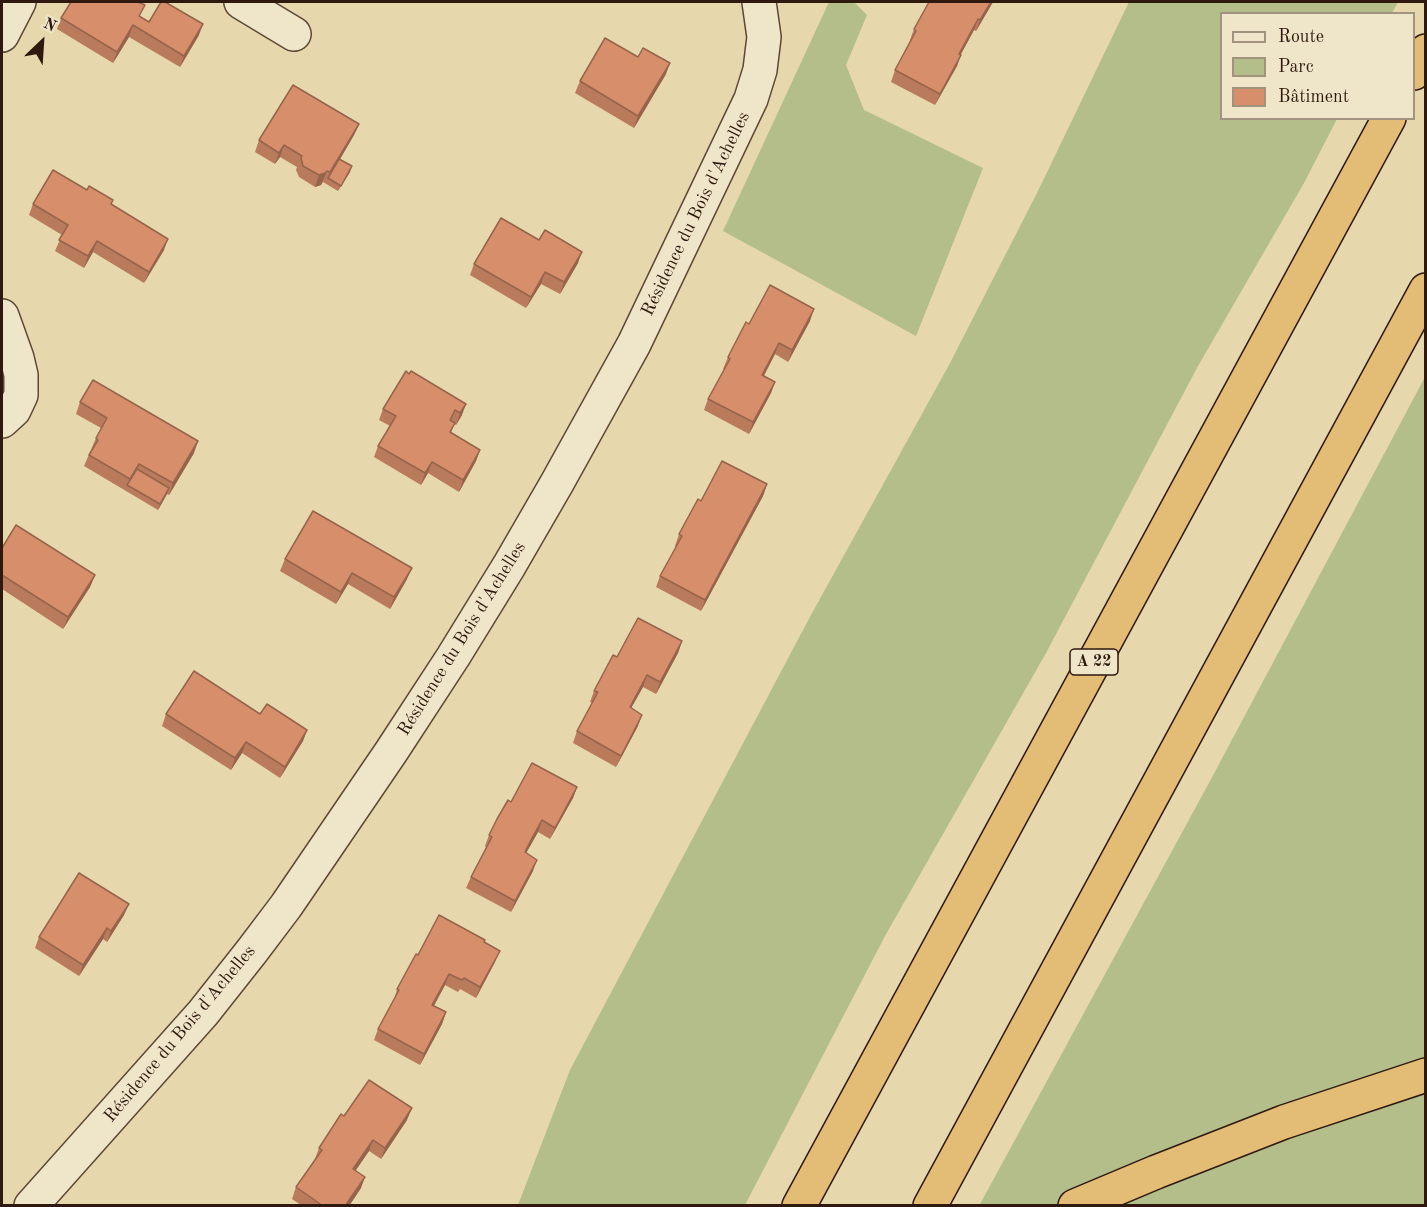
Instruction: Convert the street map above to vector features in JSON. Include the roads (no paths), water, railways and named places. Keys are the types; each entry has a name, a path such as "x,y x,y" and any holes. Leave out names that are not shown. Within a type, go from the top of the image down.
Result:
{"highway":[{"path":"1415,69 1425,51"},
{"name":"A 22","path":"799,1206 1388,120"},
{"path":"930,1206 1425,290"},
{"path":"1075,1206 1284,1122 1425,1075"}],"street":[{"path":"2,35 19,2"},
{"path":"241,2 294,34"},
{"name":"Résidence du Bois d'Achelles","path":"31,1206 203,1013 286,906 391,752 503,576 634,344 750,99 760,70 764,37 759,2"},
{"path":"2,316 17,358 21,375 21,394 14,410 2,421"}]}
